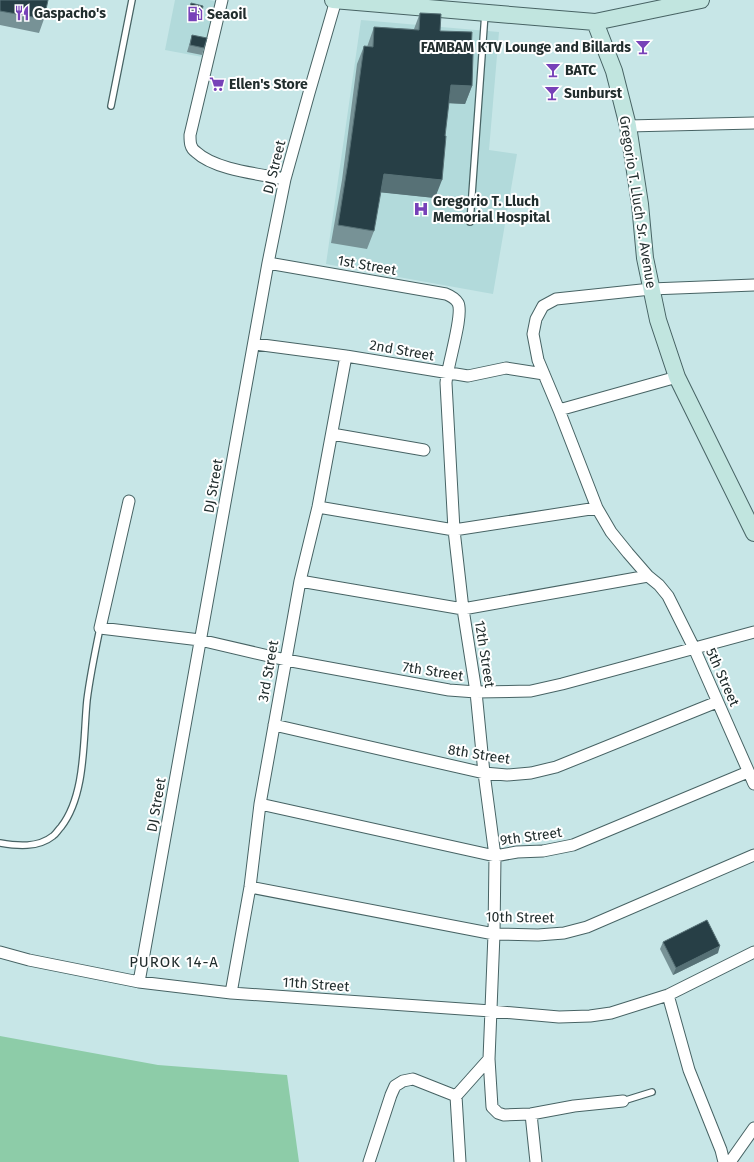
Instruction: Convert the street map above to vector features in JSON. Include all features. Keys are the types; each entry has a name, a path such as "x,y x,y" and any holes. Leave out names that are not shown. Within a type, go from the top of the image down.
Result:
{"main road":[{"path":"333,0 595,22 701,0"},
{"name":"Gregorio T. Lluch Sr. Avenue","path":"595,22 614,71 628,126 640,204 645,258 658,320 677,377 754,533"}],"street":[{"path":"222,0 190,135 191,146 195,152 217,165 285,179"},
{"name":"DJ Street","path":"139,982 268,263 285,179 336,0"},
{"path":"628,126 754,123"},
{"name":"1st Street","path":"268,263 446,294 452,296 458,302"},
{"name":"5th Street","path":"754,285 651,289 556,300 543,306 536,319 534,334 538,360 597,508 611,532 648,576 659,584 668,596 694,648 754,784"},
{"name":"12th Street","path":"458,302 460,316 446,383 454,530 463,609 476,692 484,773 495,856 490,1058 492,1107 498,1114 531,1114 574,1106 623,1101"},
{"name":"2nd Street","path":"254,344 346,356 468,376 506,368 544,374"},
{"name":"3rd Street","path":"231,993 250,887 260,804 274,725 300,581 318,507 346,356"},
{"path":"559,410 677,377"},
{"path":"332,434 424,450"},
{"path":"100,628 129,501"},
{"path":"318,507 454,530 597,508"},
{"path":"300,581 463,609 648,576"},
{"name":"7th Street","path":"100,628 200,640 286,660 449,690 476,692 530,691 590,678 754,632"},
{"name":"8th Street","path":"274,725 484,773 507,775 531,773 556,767 717,702"},
{"name":"9th Street","path":"260,804 495,856 518,852 543,851 574,845 748,772"},
{"name":"10th Street","path":"250,887 494,934 538,935 564,933 587,927 754,854"},
{"name":"11th Street","path":"0,952 29,960 139,982 231,993 559,1017 590,1016 611,1013 668,995 754,952"},
{"path":"668,995 689,1070 721,1150 724,1162"},
{"path":"460,1162 456,1096 490,1058"},
{"path":"369,1162 390,1095 395,1086 403,1081 413,1079 456,1096"},
{"path":"531,1114 536,1162"},
{"path":"730,1162 754,1128"}],"lane":[{"path":"111,106 132,0"},
{"path":"470,222 485,12"},
{"path":"0,844 21,846 38,844 53,836 68,818 76,796 82,761 92,665 100,628"},
{"path":"623,1101 652,1092"}],"shaded area":[{"path":"175,0 209,0 219,2 208,58 165,50"},
{"name":"Gregorio T. Lluch Memorial Hospital","path":"361,20 499,32 489,150 517,154 493,294 326,264"}],"green space":[{"path":"0,1036 158,1065 287,1075 299,1162 0,1162"}],"building":[{"path":"0,0 48,0 44,19 0,11"},
{"name":"Seaoil","path":"191,3 203,6 201,17 189,14"},
{"path":"420,13 441,14 440,31 472,32 472,86 451,85 442,180 384,174 374,231 338,225 364,46 373,47 374,27 419,30"},
{"path":"192,35 207,38 204,48 190,45"},
{"path":"707,920 720,946 676,968 663,942"}],"place":[{"name":"Gaspacho's","path":"22,13"},
{"name":"Seaoil","path":"195,14"},
{"name":"FAMBAM KTV Lounge and Billards","path":"643,47"},
{"name":"BATC","path":"553,70"},
{"name":"Ellen's Store","path":"217,84"},
{"name":"Sunburst","path":"552,93"},
{"name":"Gregorio T. Lluch Memorial Hospital","path":"421,209"}],"district":[{"name":"PUROK 14-A","path":"174,962"}]}
